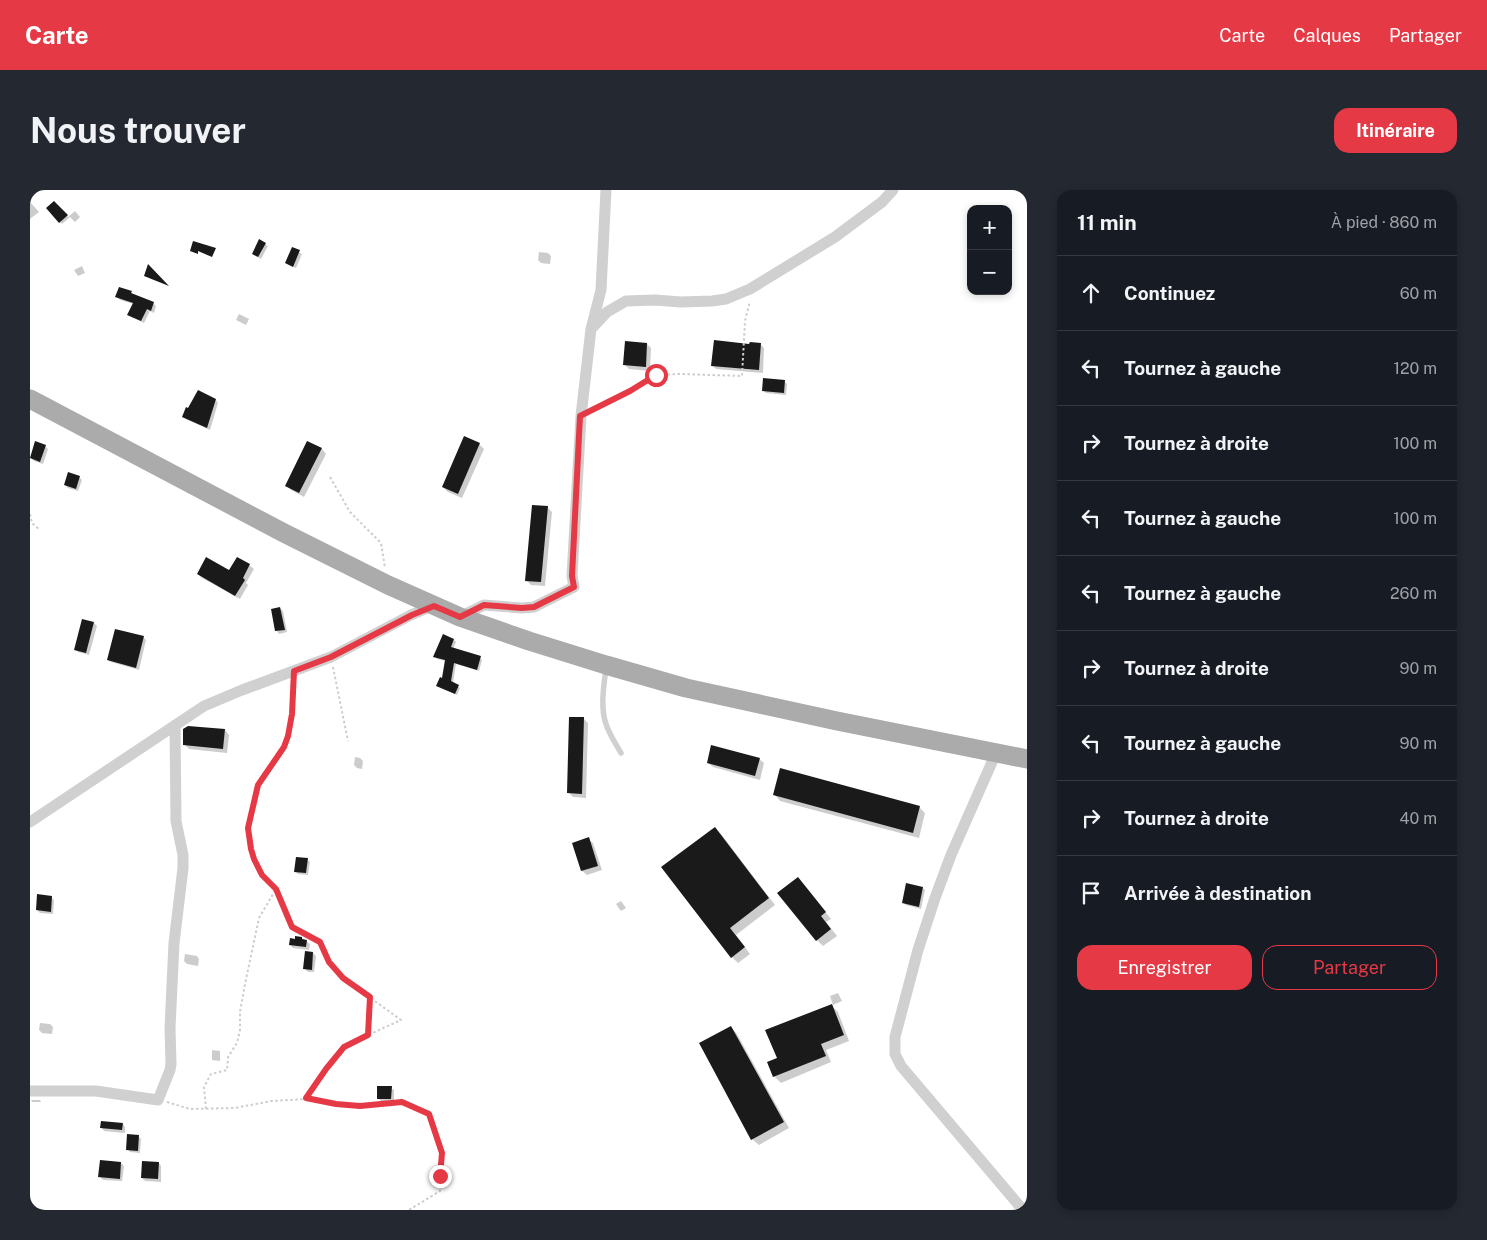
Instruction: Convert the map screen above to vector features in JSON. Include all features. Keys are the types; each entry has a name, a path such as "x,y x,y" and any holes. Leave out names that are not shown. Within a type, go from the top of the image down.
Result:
{"main road":[{"path":"30,399 268,525 388,585 460,617 529,641 686,688 837,721 1027,759"}],"street":[{"path":"460,617 484,605 534,607 574,587 572,576 580,416 591,328 601,290 606,190"},
{"path":"591,328 607,312 626,301 655,300 681,302 726,299 750,288 835,237 882,202 893,190"},
{"path":"30,822 204,706 331,657 412,615 434,606"},
{"path":"30,1091 96,1091 158,1100 170,1070 174,943 183,868 183,856 176,822 175,724"},
{"path":"996,753 965,822 935,898 918,950 895,1037 894,1049 901,1066 1023,1210"}],"lane":[{"path":"606,665 604,718 621,753"}],"path":[{"path":"580,416 621,396 656,375 742,376 746,321 751,297 750,288"},
{"path":"330,477 350,512 381,543 388,585"},
{"path":"30,514 32,523 40,530"},
{"path":"331,657 348,741"},
{"path":"294,671 292,714 288,736 284,747 258,785 248,828 254,859 262,875 276,889 292,927 320,942 329,962 343,978 401,1020 344,1047 306,1098"},
{"path":"206,1109 204,1087 211,1074 227,1070 228,1057 237,1043 244,984 259,918 276,889"},
{"path":"368,1035 370,997"},
{"path":"158,1100 190,1109 234,1108 272,1100 306,1098 336,1104 360,1106 402,1102 429,1114 442,1153 440,1191 409,1210"}],"building":[{"path":"54,201 68,215 59,223 46,208"},
{"path":"259,239 266,243 258,257 252,254"},
{"path":"193,241 216,248 212,257 198,251 198,254 190,251"},
{"path":"292,247 300,250 293,267 285,263"},
{"path":"148,264 169,286 144,276"},
{"path":"119,287 154,302 151,311 147,309 141,321 127,315 133,303 115,297"},
{"path":"714,340 749,344 750,342 761,343 759,370 711,366"},
{"path":"625,341 647,343 646,367 623,365"},
{"path":"763,378 785,380 784,393 762,391"},
{"path":"198,390 216,399 207,428 182,417 186,407 188,408"},
{"path":"464,436 480,443 458,494 442,487"},
{"path":"35,441 46,445 40,462 30,458"},
{"path":"307,441 322,448 299,493 285,486"},
{"path":"68,472 80,476 76,489 64,485"},
{"path":"532,505 548,506 541,582 525,581"},
{"path":"206,557 229,570 237,557 250,564 243,578 245,580 235,596 197,574"},
{"path":"280,607 285,630 275,631 271,609"},
{"path":"82,619 94,622 86,653 74,650"},
{"path":"115,629 144,636 136,668 107,660"},
{"path":"443,634 454,639 451,647 481,656 477,670 454,663 451,681 459,685 455,694 436,686 440,677 442,678 445,660 433,657"},
{"path":"569,717 584,717 582,794 567,793"},
{"path":"188,726 225,729 223,749 183,745 183,729"},
{"path":"711,745 760,758 755,776 707,763"},
{"path":"780,768 920,806 913,833 773,795"},
{"path":"715,827 769,898 730,928 745,947 731,958 661,867"},
{"path":"589,837 598,866 581,871 572,843"},
{"path":"296,857 308,858 306,873 294,872"},
{"path":"798,877 826,912 821,916 831,929 816,941 777,893"},
{"path":"906,883 923,887 919,907 902,903"},
{"path":"37,894 52,896 51,912 36,910"},
{"path":"295,936 307,940 306,947 289,945 290,938 295,939"},
{"path":"305,951 313,952 312,970 303,969"},
{"path":"832,1004 844,1035 821,1044 826,1056 773,1077 767,1062 777,1058 765,1030"},
{"path":"731,1026 784,1122 751,1140 699,1043"},
{"path":"377,1086 392,1086 391,1099 377,1099"},
{"path":"101,1121 123,1123 122,1130 100,1128"},
{"path":"127,1134 139,1135 138,1151 126,1150"},
{"path":"100,1160 121,1162 120,1179 98,1177"},
{"path":"142,1161 159,1162 158,1179 141,1178"}],"route":[{"path":"440,1176 442,1153 429,1114 402,1102 360,1106 336,1104 306,1098 344,1047 368,1035 370,997 343,978 329,962 320,942 292,927 276,889 262,875 251,849 248,828 255,796 258,785 284,747 288,736 292,714 294,671 331,657 412,615 434,606 460,617 484,605 534,607 574,587 572,576 580,416 595,410 656,375"}]}
